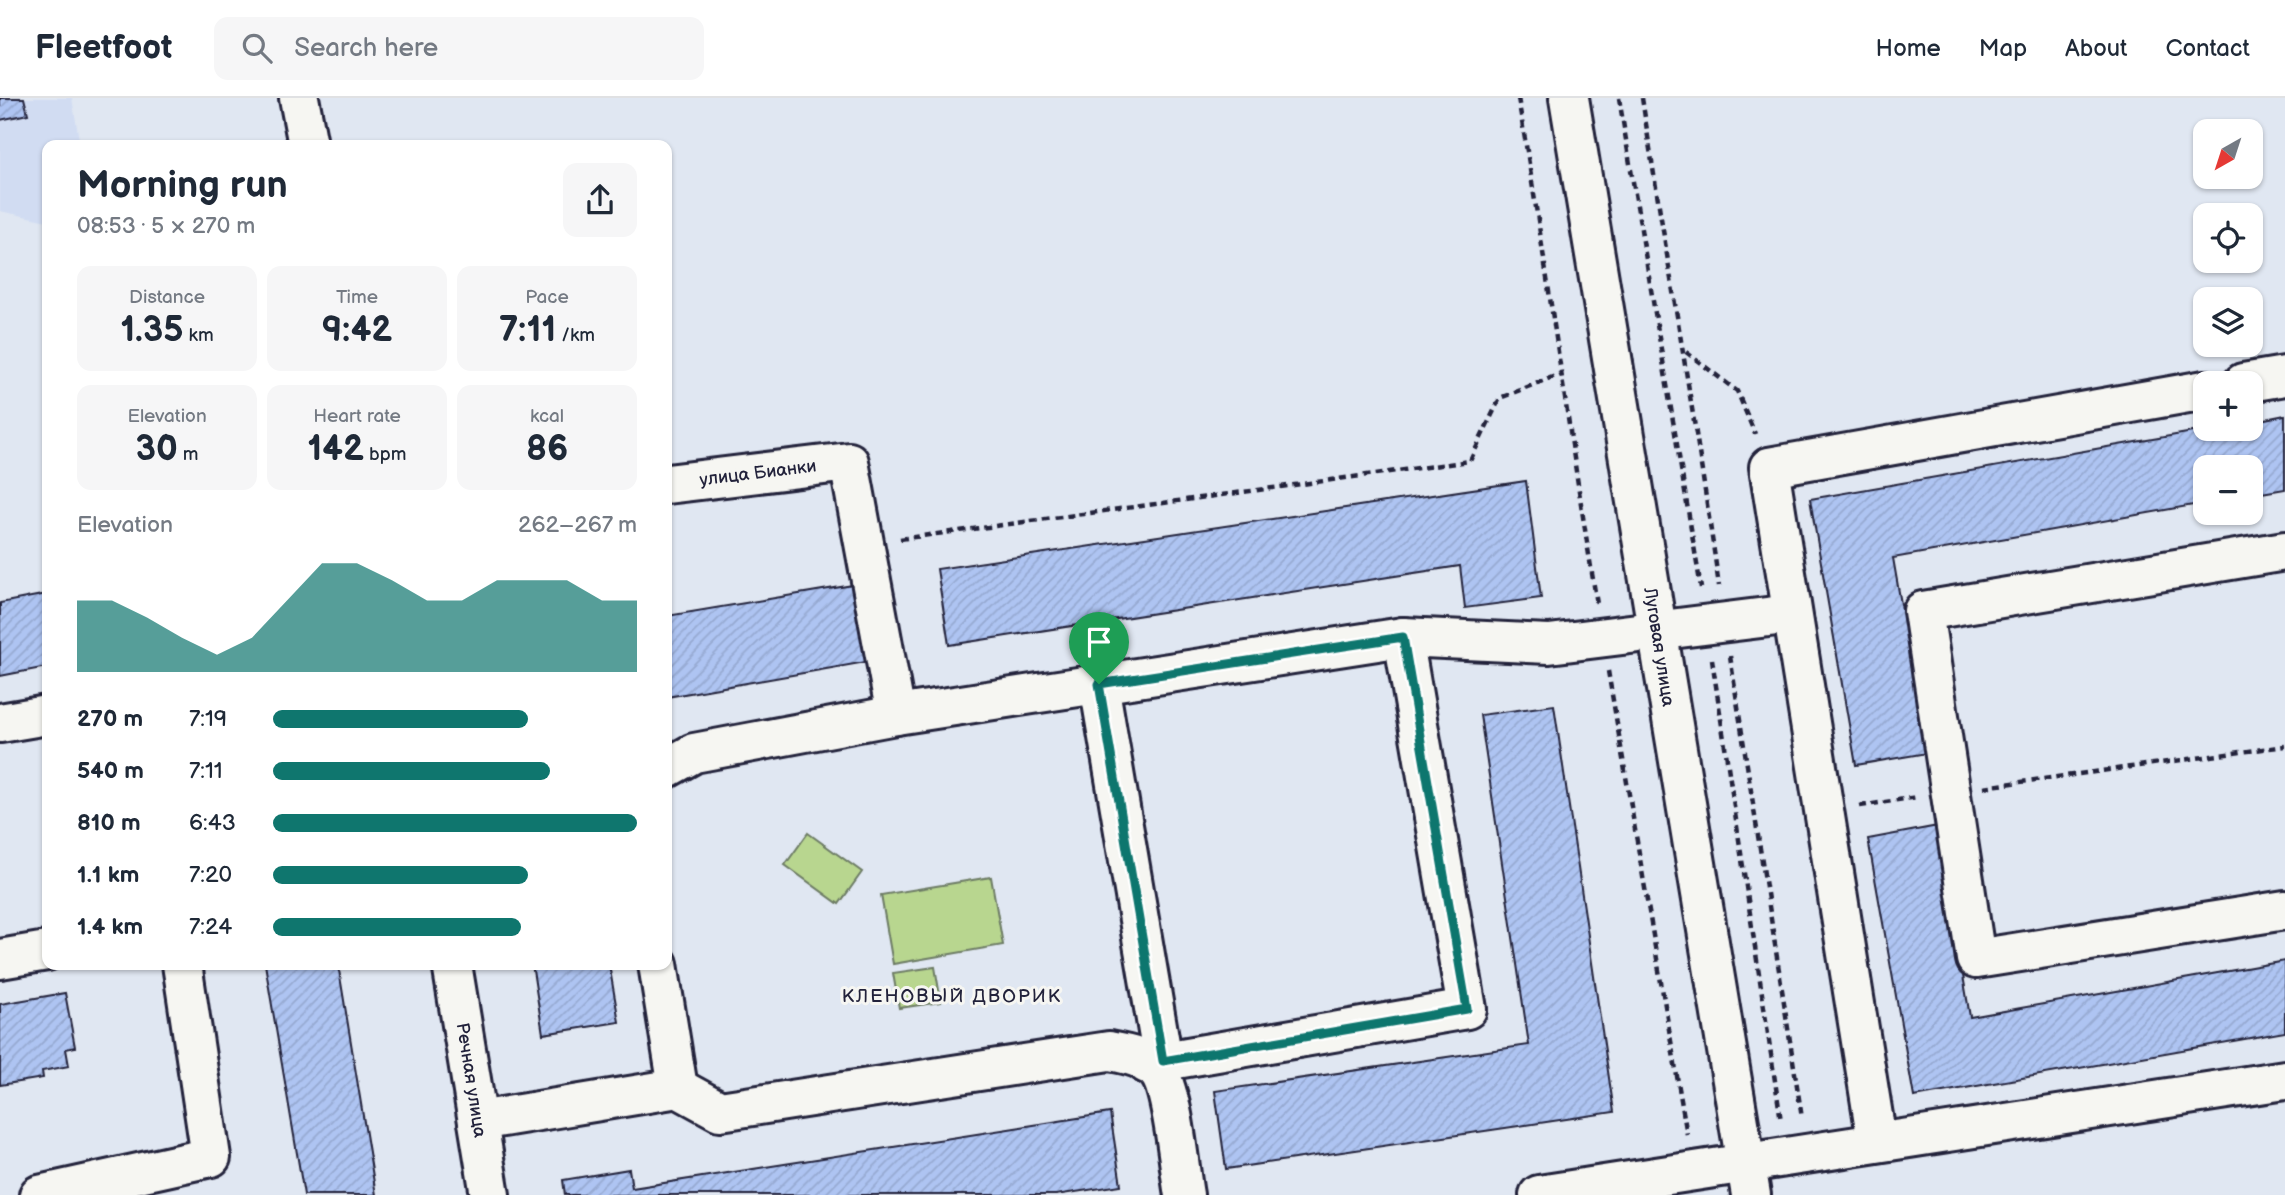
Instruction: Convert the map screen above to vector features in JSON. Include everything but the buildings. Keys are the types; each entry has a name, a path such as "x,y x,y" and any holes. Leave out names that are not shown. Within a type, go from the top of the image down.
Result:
{"street":[{"path":"299,98 307,140"},
{"name":"Луговая улица","path":"1569,98 1748,1178"},
{"path":"2263,380 2285,376"},
{"path":"1877,1141 1769,467 2193,392"},
{"name":"улица Бианки","path":"672,483 849,462 864,543"},
{"path":"864,543 896,715"},
{"path":"2285,551 1923,611 1976,959 2285,910"},
{"path":"672,765 694,752 896,715 1403,637 1549,643 1656,633 1792,614"},
{"path":"478,1121 678,1088 720,1111 1109,1051 1155,1062 1467,1009 1403,637"},
{"path":"1099,684 1155,1062 1166,1088 1184,1195"},
{"path":"0,723 42,716"},
{"path":"0,959 42,952"},
{"path":"39,1195 211,1157 183,970"},
{"name":"Речная улица","path":"453,970 490,1195"},
{"path":"660,970 678,1088"},
{"path":"1539,1195 1748,1178 1808,1152 2285,1080"}],"path":[{"path":"1642,98 1670,278 1685,351 1808,1152"},
{"path":"1685,351 1737,391 1769,467"},
{"path":"864,543 1470,461 1500,398 1560,374"},
{"path":"1824,812 2285,746"}],"shaded area":[{"path":"0,98 72,98 79,140 42,140 42,220 0,211"}],"green space":[{"path":"808,833 862,872 839,904 785,865"},
{"path":"991,877 1003,945 893,964 881,895"},
{"path":"935,967 941,1002 899,1008 893,973"}],"district":[{"name":"КЛЕНОВЫЙ ДВОРИК","path":"952,996"}],"route":[{"path":"1403,637 1467,1009 1163,1061 1099,684 1403,637"}]}
